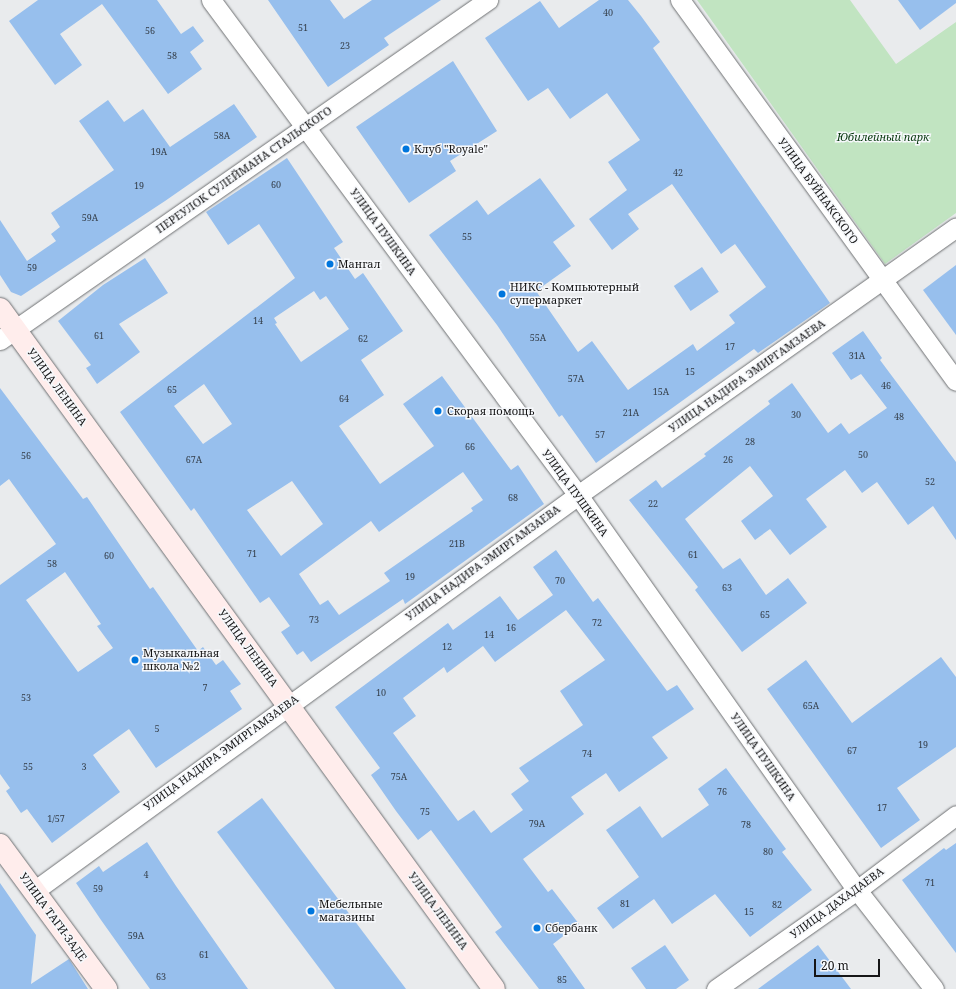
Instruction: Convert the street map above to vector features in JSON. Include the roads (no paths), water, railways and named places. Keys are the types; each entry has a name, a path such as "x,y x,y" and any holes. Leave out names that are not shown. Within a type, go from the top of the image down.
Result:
{"street":[{"name":"УЛИЦА ПУШКИНА","path":"211,0 578,495 857,890 934,989"},
{"name":"ПЕРЕУЛОК СУЛЕЙМАНА СТАЛЬСКОГО","path":"8,335 488,0"},
{"name":"УЛИЦА БУЙНАКСКОГО","path":"680,0 956,381"},
{"name":"УЛИЦА НАДИРА ЭМИРГАМЗАЕВА","path":"34,891 288,704 578,495 956,228"},
{"name":"УЛИЦА ЛЕНИНА","path":"0,309 8,335 288,704 494,989"},
{"name":"УЛИЦА ДАХАДАЕВА","path":"716,989 857,890 956,815"},
{"name":"УЛИЦА ТАГИ-ЗАДЕ","path":"0,845 106,989"}],"place":[{"name":"Клуб \"Royale\"","path":"406,149"},
{"name":"Мангал","path":"330,264"},
{"name":"НИКС - Компьютерный супермаркет","path":"502,294"},
{"name":"Скорая помощь","path":"438,411"},
{"name":"Музыкальная школа №2","path":"135,660"},
{"name":"Мебельные магазины","path":"311,911"},
{"name":"Сбербанк","path":"537,928"}],"park label":[{"name":"Юбилейный парк","path":"883,137"}]}
